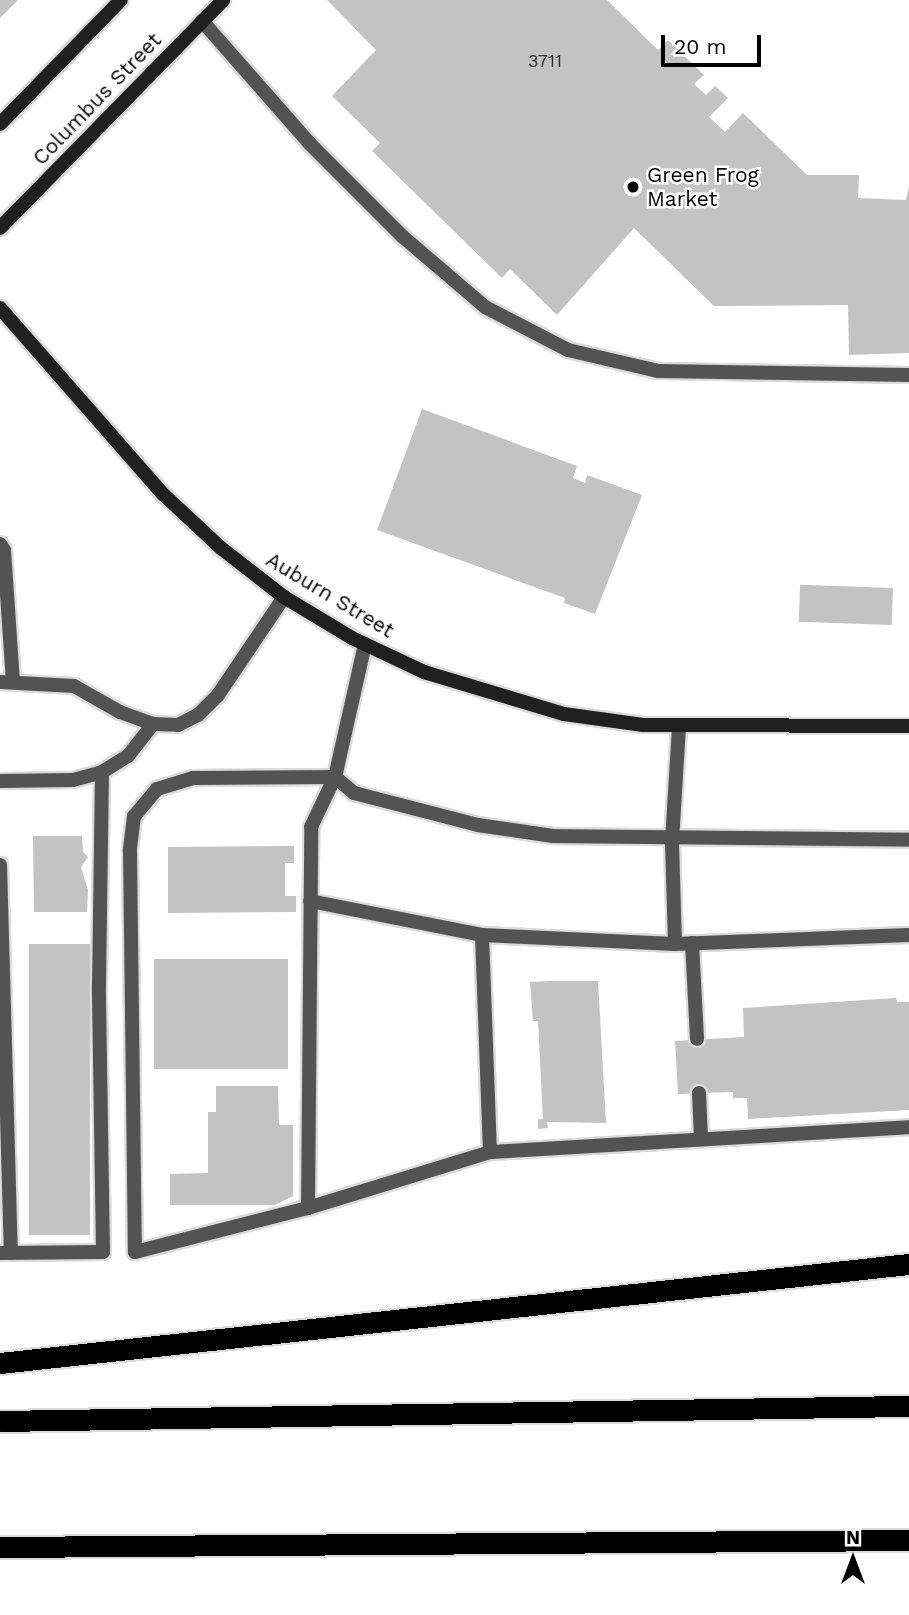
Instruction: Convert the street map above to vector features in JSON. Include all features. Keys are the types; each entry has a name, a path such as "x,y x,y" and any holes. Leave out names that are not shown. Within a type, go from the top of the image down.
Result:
{"highway":[{"path":"0,1363 909,1264"},
{"path":"0,1421 909,1406"},
{"path":"0,1547 909,1540"}],"main road":[{"path":"0,124 121,0"},
{"name":"Columbus Street","path":"0,228 223,0"},
{"name":"Auburn Street","path":"0,308 163,494 221,548 284,597 365,644 424,672 499,698 564,714 679,727 909,726"}],"lane":[{"path":"202,21 309,143 402,236 485,307 568,350 658,371 909,375"},
{"path":"0,544 5,550 7,681 74,686 120,712 153,724 178,725 212,701 284,597"},
{"path":"308,1208 311,827 335,776 365,644"},
{"path":"0,781 73,780 102,772 128,756 153,724"},
{"path":"675,944 672,841 679,727"},
{"path":"0,865 6,1253 103,1252 99,986 102,772"},
{"path":"909,840 672,841 552,836 478,825 354,793 335,776 193,778 157,789 134,816 130,851 135,1252 308,1208 490,1152 909,1127"},
{"path":"310,901 482,935 675,944 909,935"},
{"path":"482,935 490,1152"},
{"path":"692,943 697,1040"},
{"path":"698,1093 701,1139"}],"building":[{"path":"0,0 18,0 0,18"},
{"name":"Green Frog Market","path":"327,0 607,0 658,50 668,40 704,75 694,84 706,95 715,86 728,98 709,117 725,132 743,113 807,175 859,175 858,198 906,200 909,187 909,353 849,355 848,305 714,306 634,228 557,315 510,269 502,278 372,151 380,143 332,96 376,50"},
{"path":"422,409 577,466 573,478 585,483 587,475 642,495 595,614 564,603 565,598 377,530"},
{"path":"800,585 893,588 892,625 799,622"},
{"path":"33,836 82,836 83,852 88,857 81,867 88,890 87,912 34,912"},
{"path":"294,846 294,863 285,863 285,896 296,896 296,912 168,913 168,847"},
{"path":"29,944 90,944 90,1235 29,1235"},
{"path":"154,959 288,959 288,1069 154,1069"},
{"path":"598,981 606,1123 547,1122 548,1128 538,1129 538,1119 543,1119 538,1021 533,1021 530,982"},
{"path":"896,998 897,1002 909,1002 909,1110 748,1119 747,1098 733,1098 733,1092 678,1094 675,1041 744,1037 743,1008"},
{"path":"216,1086 278,1086 279,1125 293,1125 293,1196 275,1205 170,1205 170,1174 208,1173 208,1112 216,1112"}],"place":[{"name":"Green Frog Market","path":"633,187"}]}
